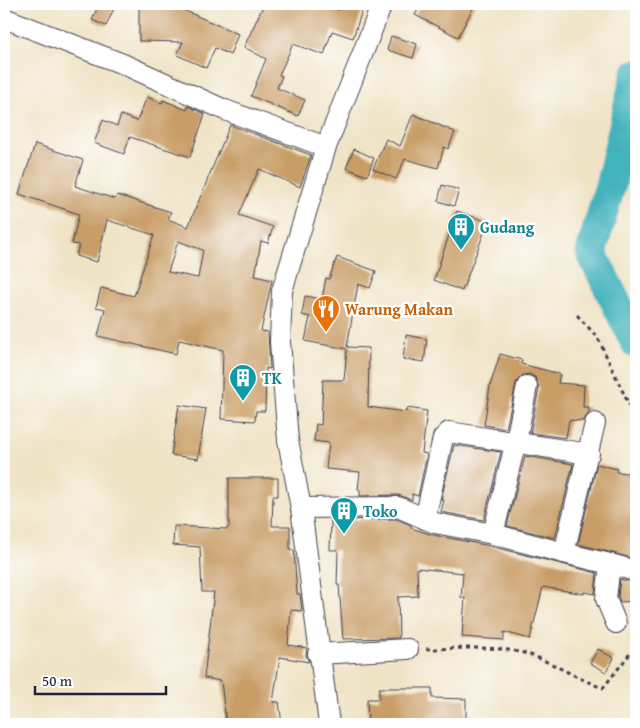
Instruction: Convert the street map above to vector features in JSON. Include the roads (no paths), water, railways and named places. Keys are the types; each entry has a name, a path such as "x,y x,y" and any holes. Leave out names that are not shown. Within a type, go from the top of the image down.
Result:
{"street":[{"path":"329,724 318,654 301,508 288,440 280,342 282,291 326,147 382,4"},
{"path":"4,18 123,64 225,110 326,147"},
{"path":"493,534 516,441 527,386"},
{"path":"564,553 595,422"},
{"path":"425,519 443,438 446,433 453,431 588,454"},
{"path":"301,508 398,507 425,519 448,526 493,534 636,571"},
{"path":"610,564 606,599 616,623"},
{"path":"318,654 408,650"}],"waterway":[{"path":"636,75 611,183 591,252 636,343"}],"place":[{"name":"Gudang","path":"461,251"},
{"name":"Warung Makan","path":"326,333"},
{"name":"TK","path":"243,402"},
{"name":"Toko","path":"344,535"}]}
